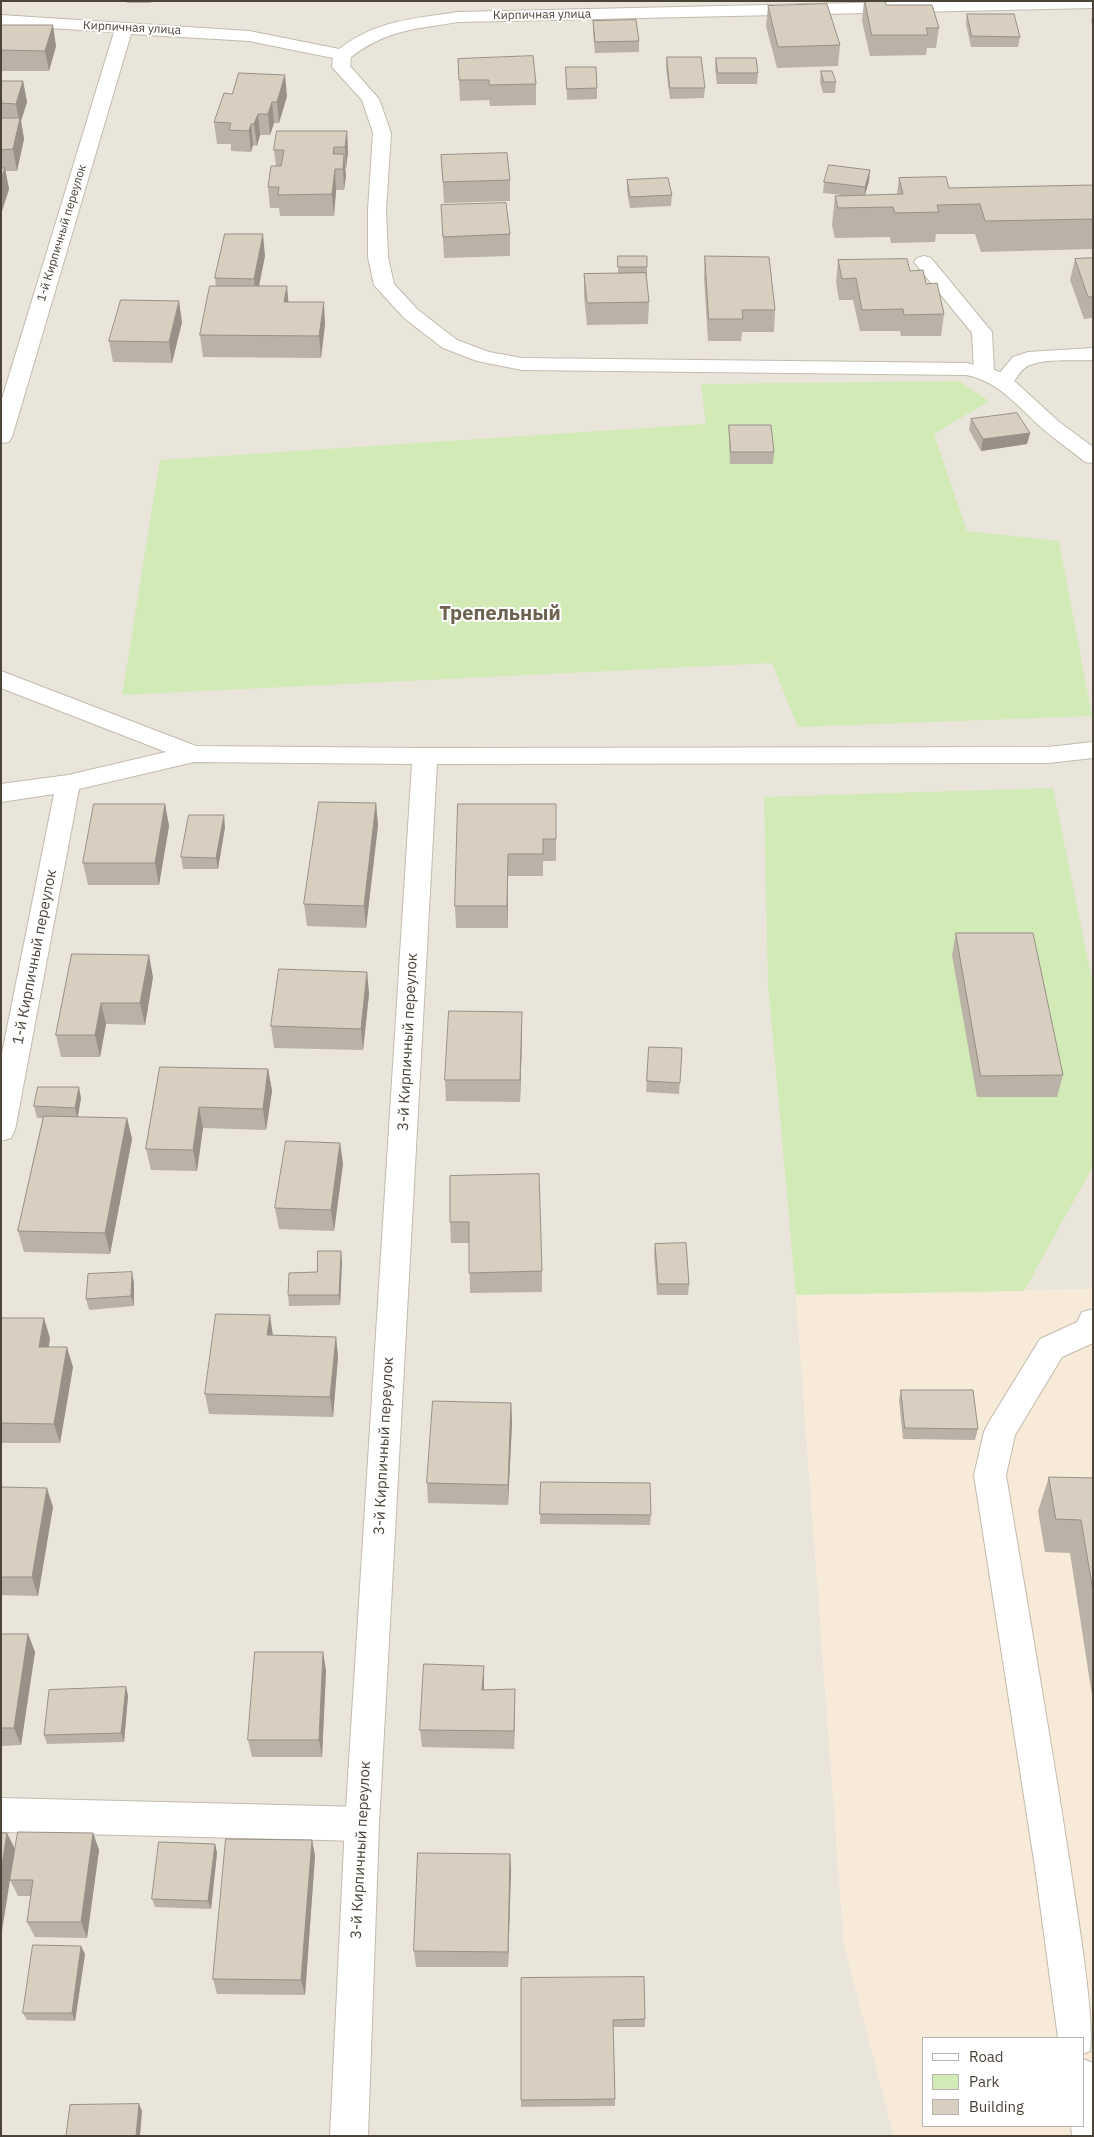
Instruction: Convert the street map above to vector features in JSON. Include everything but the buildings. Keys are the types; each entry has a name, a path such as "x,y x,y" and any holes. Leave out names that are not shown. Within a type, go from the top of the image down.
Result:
{"street":[{"name":"Кирпичная улица","path":"1,20 249,36 342,55 362,40 393,27 458,17 1093,3"},
{"name":"1-й Кирпичный переулок","path":"1,437 124,29"},
{"path":"342,55 341,67 370,99 382,133 377,210 378,257 384,285 411,314 450,344 484,357 522,364 966,368 984,372 1003,381 1051,425 1093,457"},
{"path":"924,262 982,332 984,372"},
{"path":"1003,381 1020,361 1035,356 1093,354"},
{"path":"1,679 194,754"},
{"path":"1,793 68,783 194,754 425,756 1038,755 1093,750"},
{"name":"3-й Кирпичный переулок","path":"349,2136 362,1824 425,756"},
{"name":"1-й Кирпичный переулок","path":"1,1130 68,783"},
{"path":"1077,2037 1053,1867 990,1475 1000,1432 1051,1348 1091,1327"},
{"path":"1,1814 362,1824"},
{"path":"1084,2085 1091,2136"}],"shaded area":[{"path":"1,1 1093,1 1093,1289 796,1295 844,1944 894,2136 1,2136"},
{"path":"1093,1289 1093,2136 894,2136 844,1944 796,1295"}],"green space":[{"path":"959,381 989,401 934,434 967,531 1059,541 1092,716 798,727 772,663 122,695 160,460 706,424 701,384"},
{"path":"1053,788 1093,985 1093,1166 1024,1291 796,1295 768,984 764,797"}],"district":[{"name":"Трепельный","path":"500,614"}]}
